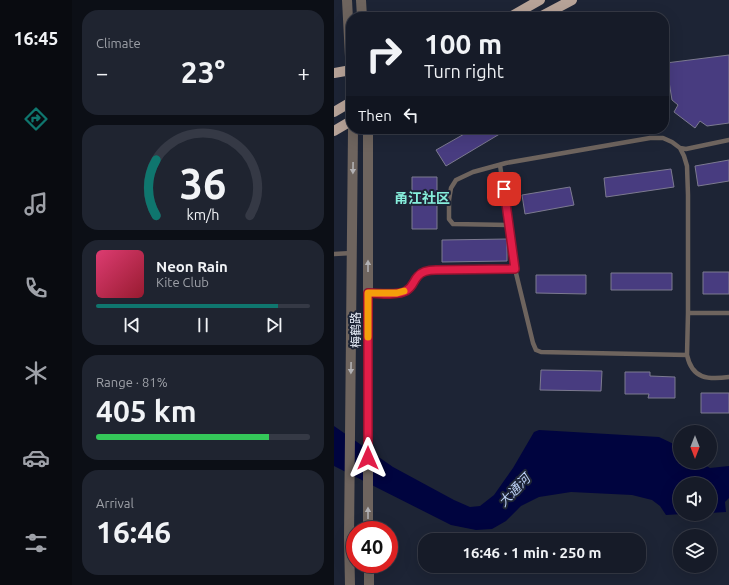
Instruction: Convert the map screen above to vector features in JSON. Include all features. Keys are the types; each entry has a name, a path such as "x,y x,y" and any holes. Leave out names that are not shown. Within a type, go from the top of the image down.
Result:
{"main road":[{"path":"519,12 540,0"},
{"path":"549,12 572,0"},
{"path":"334,73 346,71"},
{"path":"334,112 346,105"},
{"path":"334,131 346,124"}],"street":[{"path":"347,0 348,12"},
{"path":"361,0 362,12"},
{"name":"梅鹤路","path":"350,585 349,487 353,134"},
{"name":"梅鹤路","path":"368,134 368,521"},
{"path":"369,573 369,585"}],"lane":[{"path":"509,224 453,224 448,218 448,200 451,188 456,180 473,172 500,165 650,138 663,138 672,142 680,148 687,166 688,362 694,372 706,378 717,379 729,377"},
{"path":"680,148 686,149 729,140"},
{"path":"500,165 515,269 533,344 536,350 541,352 687,355"},
{"path":"334,254 352,252"},
{"path":"368,293 397,293 406,291 413,285 418,275 426,271 515,269"},
{"path":"688,313 729,313"}],"water":[{"name":"大通河","path":"334,426 393,467 470,507 480,506 494,495 513,468 534,432 539,430 659,437 673,444 673,469 717,469 717,467 729,466 729,498 725,502 726,512 717,513 717,477 673,477 673,515 666,515 660,506 652,500 632,495 571,492 539,497 521,506 506,521 492,529 476,530 451,525 334,466"}],"building":[{"path":"729,55 729,123 707,126 700,121 695,128 674,112 678,105 672,100 669,82 669,63"},
{"path":"464,134 500,134 446,166 436,150"},
{"path":"729,160 729,181 698,186 695,166"},
{"path":"671,169 674,187 606,197 604,178"},
{"path":"412,177 437,177 437,229 412,229"},
{"path":"570,187 574,205 525,214 522,195"},
{"path":"507,239 507,261 442,262 442,240"},
{"path":"703,272 729,272 729,294 703,294"},
{"path":"611,273 672,273 672,290 611,290"},
{"path":"536,275 586,275 586,294 536,293"},
{"path":"541,370 602,371 601,391 540,390"},
{"path":"625,372 650,372 650,376 675,377 675,398 648,398 649,394 625,394"},
{"path":"701,393 729,393 729,413 701,413"}],"slow traffic":[{"path":"368,337 368,293 397,293 404,291"}],"district":[{"name":"甬江社区","path":"422,198"}],"route":[{"path":"368,458 368,293 397,293 406,291 413,285 418,275 426,271 515,269 504,189"}]}
